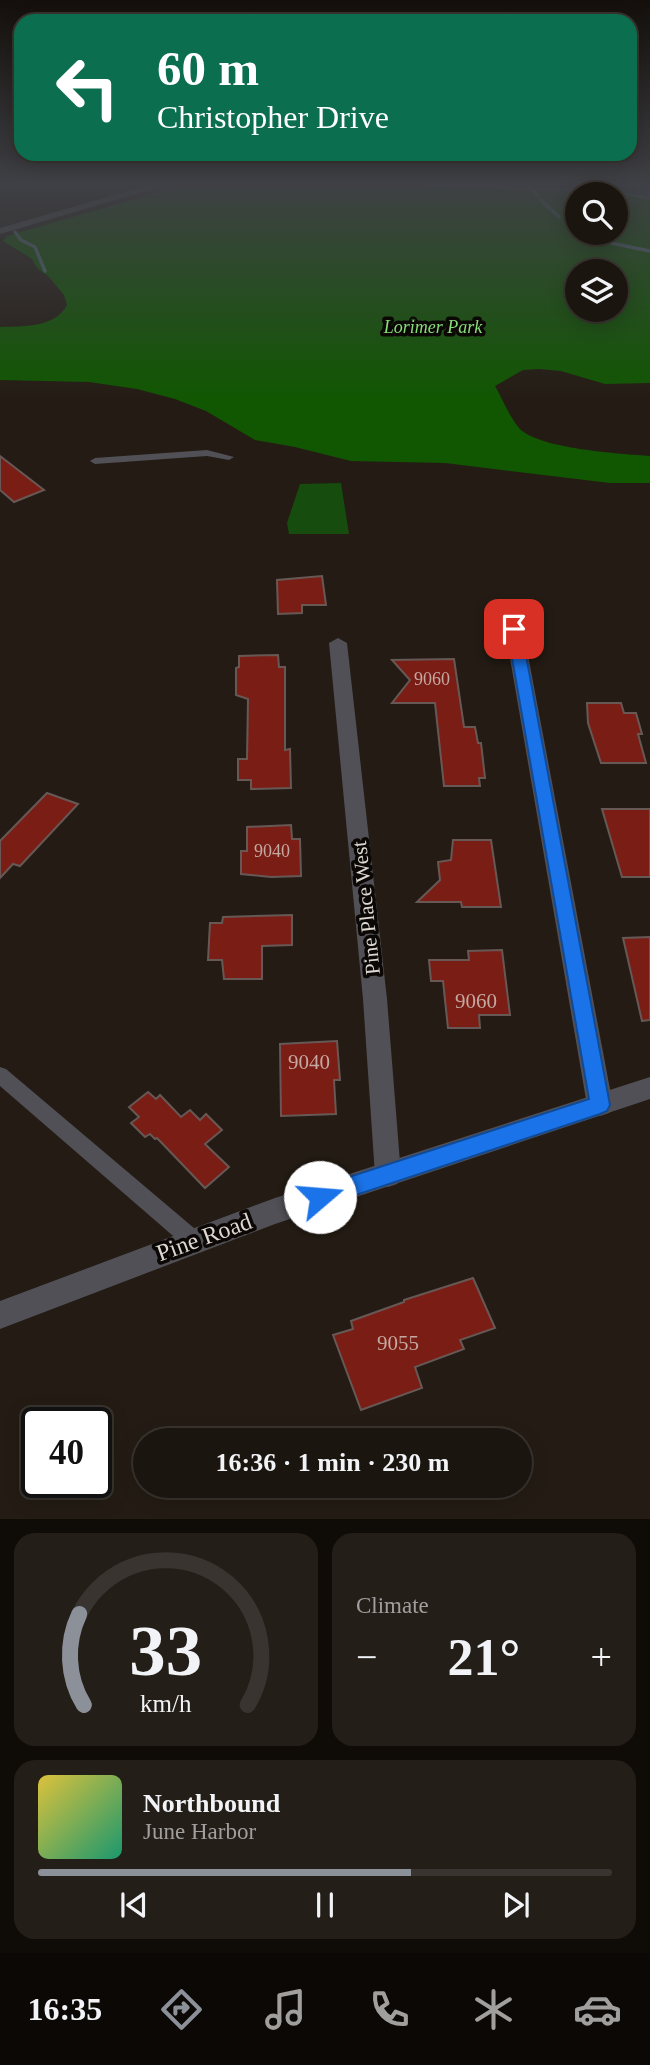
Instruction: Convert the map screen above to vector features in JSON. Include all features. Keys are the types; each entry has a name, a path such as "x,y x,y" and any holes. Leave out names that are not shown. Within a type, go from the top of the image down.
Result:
{"street":[{"path":"514,629 600,1105"},
{"name":"Pine Place West","path":"338,643 375,999 388,1175"},
{"name":"Pine Road","path":"0,1315 194,1241 650,1088"}],"lane":[{"path":"95,461 207,453 229,457"},
{"path":"0,1076 194,1241"}],"green space":[{"name":"Lorimer Park","path":"27,256 650,256 650,383 605,384 561,371 539,369 523,370 495,386 515,423 529,435 561,446 650,456 650,483 610,483 445,463 351,461 255,440 206,411 137,389 89,382 0,380 0,327 47,322 62,313 67,305 64,295 48,276"},
{"path":"341,483 349,534 289,534 287,523 300,484"}],"building":[{"path":"0,456 44,490 14,502 0,490"},
{"path":"322,576 326,605 302,605 302,613 278,614 277,580"},
{"path":"278,655 279,667 285,667 285,750 290,749 291,788 251,789 251,780 238,780 238,759 247,759 248,699 236,695 236,668 239,667 239,656"},
{"path":"454,659 464,727 475,727 478,743 481,743 485,778 479,778 480,786 444,786 435,703 392,703 410,680 392,660"},
{"path":"587,703 621,703 624,713 636,713 642,734 638,734 646,763 601,763 588,723"},
{"path":"47,793 78,804 20,866 13,864 0,878 0,841"},
{"path":"602,809 650,809 650,877 622,877"},
{"path":"291,825 292,839 300,839 301,876 241,874 241,851 247,851 247,827"},
{"path":"453,840 491,840 501,907 462,907 461,902 417,902 440,880 438,862 451,860"},
{"path":"292,915 292,945 262,946 262,979 224,979 222,960 208,960 210,923 222,923 223,917"},
{"path":"650,937 650,1020 642,1021 623,938"},
{"path":"502,950 510,1015 479,1015 480,1028 448,1028 443,981 431,981 429,960 469,960 468,951"},
{"path":"337,1041 340,1080 334,1080 336,1114 281,1116 280,1044"},
{"path":"148,1092 156,1099 160,1095 181,1117 190,1110 200,1120 206,1114 222,1130 205,1144 229,1167 205,1188 157,1138 150,1134 145,1137 131,1123 139,1117 129,1107"},
{"path":"473,1278 495,1328 460,1340 464,1349 415,1367 422,1388 361,1410 333,1335 353,1329 351,1321 404,1300"}],"waterway":[{"path":"39,256 45,271"}],"route":[{"path":"320,1197 600,1105 514,629"}]}
